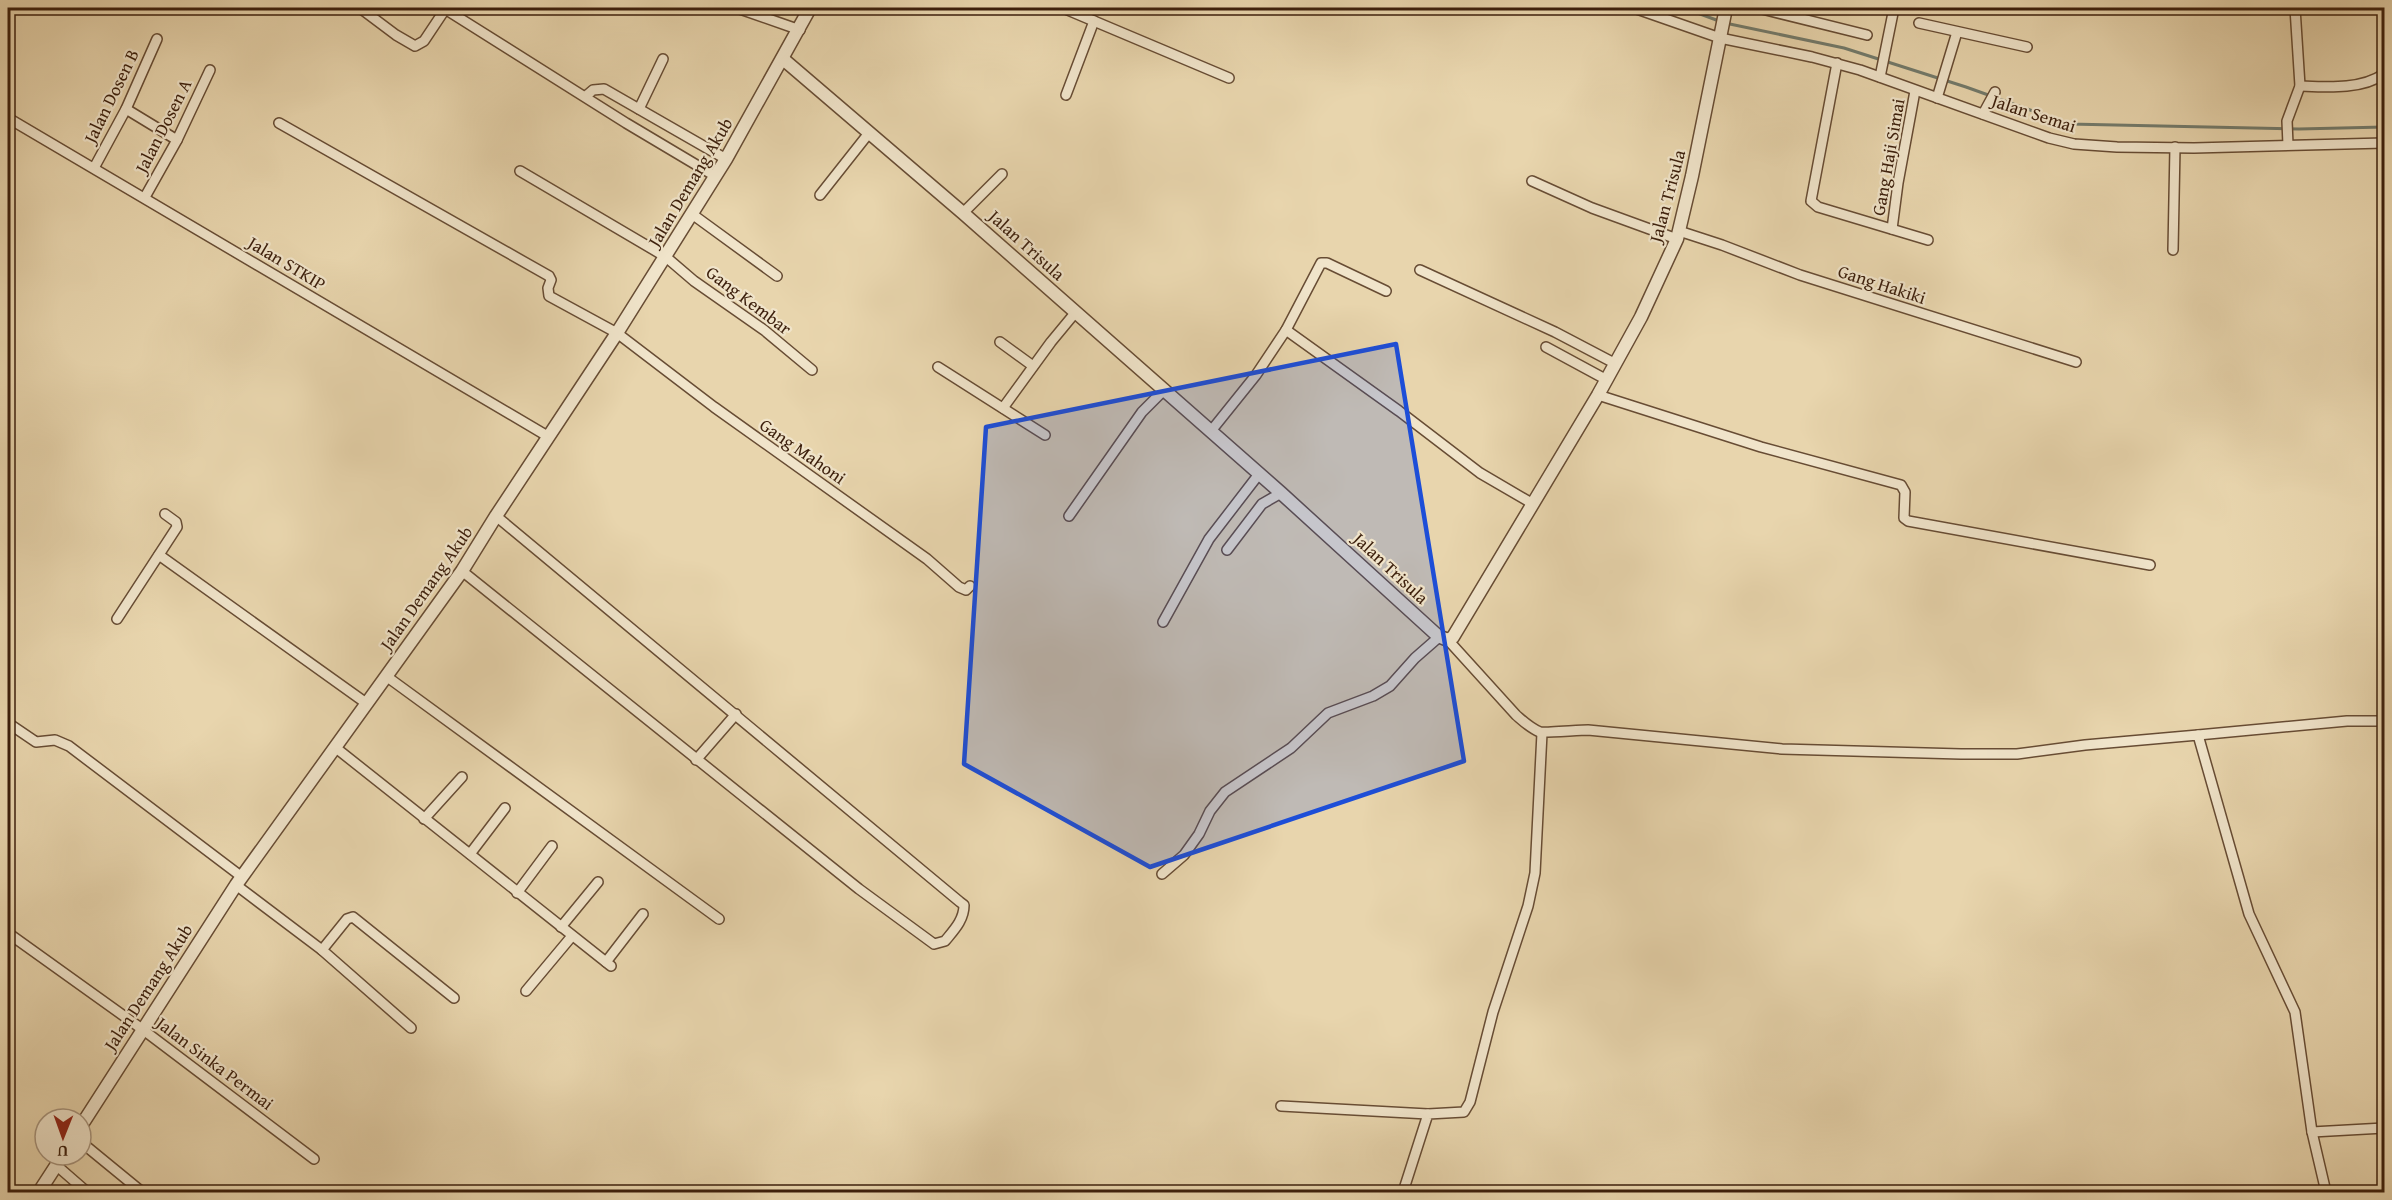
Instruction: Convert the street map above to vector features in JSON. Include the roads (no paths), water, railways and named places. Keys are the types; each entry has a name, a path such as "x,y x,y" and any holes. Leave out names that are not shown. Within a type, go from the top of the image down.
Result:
{"street":[{"path":"360,8 415,46 424,41 445,8 626,123 715,176"},
{"path":"737,8 800,30"},
{"name":"Jalan Demang Akub","path":"93,1107 239,881 462,572 496,516 617,333 726,159 800,30 810,8"},
{"path":"1063,8 1229,78"},
{"name":"Jalan Semai","path":"1634,8 1720,36 1880,74 1937,98 1988,104 2049,138 2074,144 2175,147 2385,143"},
{"path":"1758,8 1867,35"},
{"path":"1880,74 1894,8"},
{"path":"2288,144 2288,121 2300,86 2295,8"},
{"name":"Jalan Trisula","path":"783,59 963,213 1443,638 1453,637 1607,380 1641,317 1678,235 1725,13"},
{"path":"1066,95 1094,21"},
{"path":"1919,22 2027,47"},
{"path":"1937,98 1957,32"},
{"name":"Jalan Dosen B","path":"94,168 126,108 157,39"},
{"path":"639,109 663,59"},
{"name":"Gang Haji Simai","path":"1837,63 1810,201 1818,207 1928,240"},
{"name":"Jalan Dosen A","path":"145,197 177,140 210,70"},
{"path":"2300,86 2332,87 2366,82 2385,74"},
{"path":"586,96 593,90 604,89 726,159"},
{"name":"Gang Haji Simai","path":"1892,229 1898,183 1916,91"},
{"path":"126,108 177,140"},
{"name":"Jalan STKIP","path":"8,118 145,197 547,441"},
{"name":"Gang Mahoni","path":"279,123 549,276 551,280 548,288 549,296 617,333 714,407 927,560 959,587 966,590 970,586"},
{"path":"820,195 869,133"},
{"path":"2173,250 2175,147"},
{"name":"Gang Kembar","path":"520,171 666,256 694,280 764,330 812,370"},
{"path":"963,213 1002,174"},
{"name":"Gang Hakiki","path":"1532,181 1592,207 1800,276 2076,362"},
{"path":"692,214 777,276"},
{"path":"1211,431 1256,375 1286,330 1321,263 1327,263 1386,291"},
{"path":"1420,270 1555,332 1616,364"},
{"path":"1003,408 1075,313"},
{"path":"1286,330 1399,411 1480,473 1533,504"},
{"path":"1000,342 1033,366"},
{"path":"1546,347 1607,380"},
{"path":"938,367 1045,435"},
{"path":"1070,516 1142,412 1164,390"},
{"path":"1598,395 1761,447 1901,485 1905,492 1904,518 1908,521 2150,565"},
{"path":"1163,622 1209,539 1259,474"},
{"path":"1227,550 1262,504 1281,493"},
{"path":"117,619 177,527 176,522 165,514"},
{"path":"462,572 859,889 934,944 945,941 963,918 964,905 496,516"},
{"path":"159,555 366,703"},
{"path":"1162,874 1184,855 1199,834 1210,811 1225,792 1291,748 1328,713 1373,696 1390,686 1415,658 1443,638 1516,715 1542,733 1588,730 1782,749 2017,754 2085,745 2199,740 2347,721 2385,721"},
{"path":"386,676 719,919"},
{"path":"696,760 736,714"},
{"path":"8,723 36,742 54,740 69,746 239,881 411,1028"},
{"path":"1281,1106 1427,1117 1464,1112 1470,1102 1493,1012 1527,906 1535,873 1542,733"},
{"path":"2199,740 2249,914 2295,1012 2312,1132 2326,1192"},
{"path":"336,748 608,964 643,915"},
{"path":"424,819 462,777"},
{"path":"470,854 505,808"},
{"path":"517,893 552,846"},
{"path":"561,927 598,882"},
{"path":"322,950 347,919 353,917 454,998"},
{"name":"Jalan Sinka Permai","path":"8,933 142,1029 314,1159"},
{"path":"526,991 572,936"},
{"path":"1403,1192 1427,1117"},
{"path":"2312,1132 2385,1128"},
{"path":"93,1152 142,1192"},
{"path":"39,1192 55,1167"},
{"path":"65,1167 87,1192"}],"waterway":[{"path":"1684,8 1719,21"},
{"path":"1725,23 1844,48 1966,87 2069,124 2299,129 2384,127"}]}
